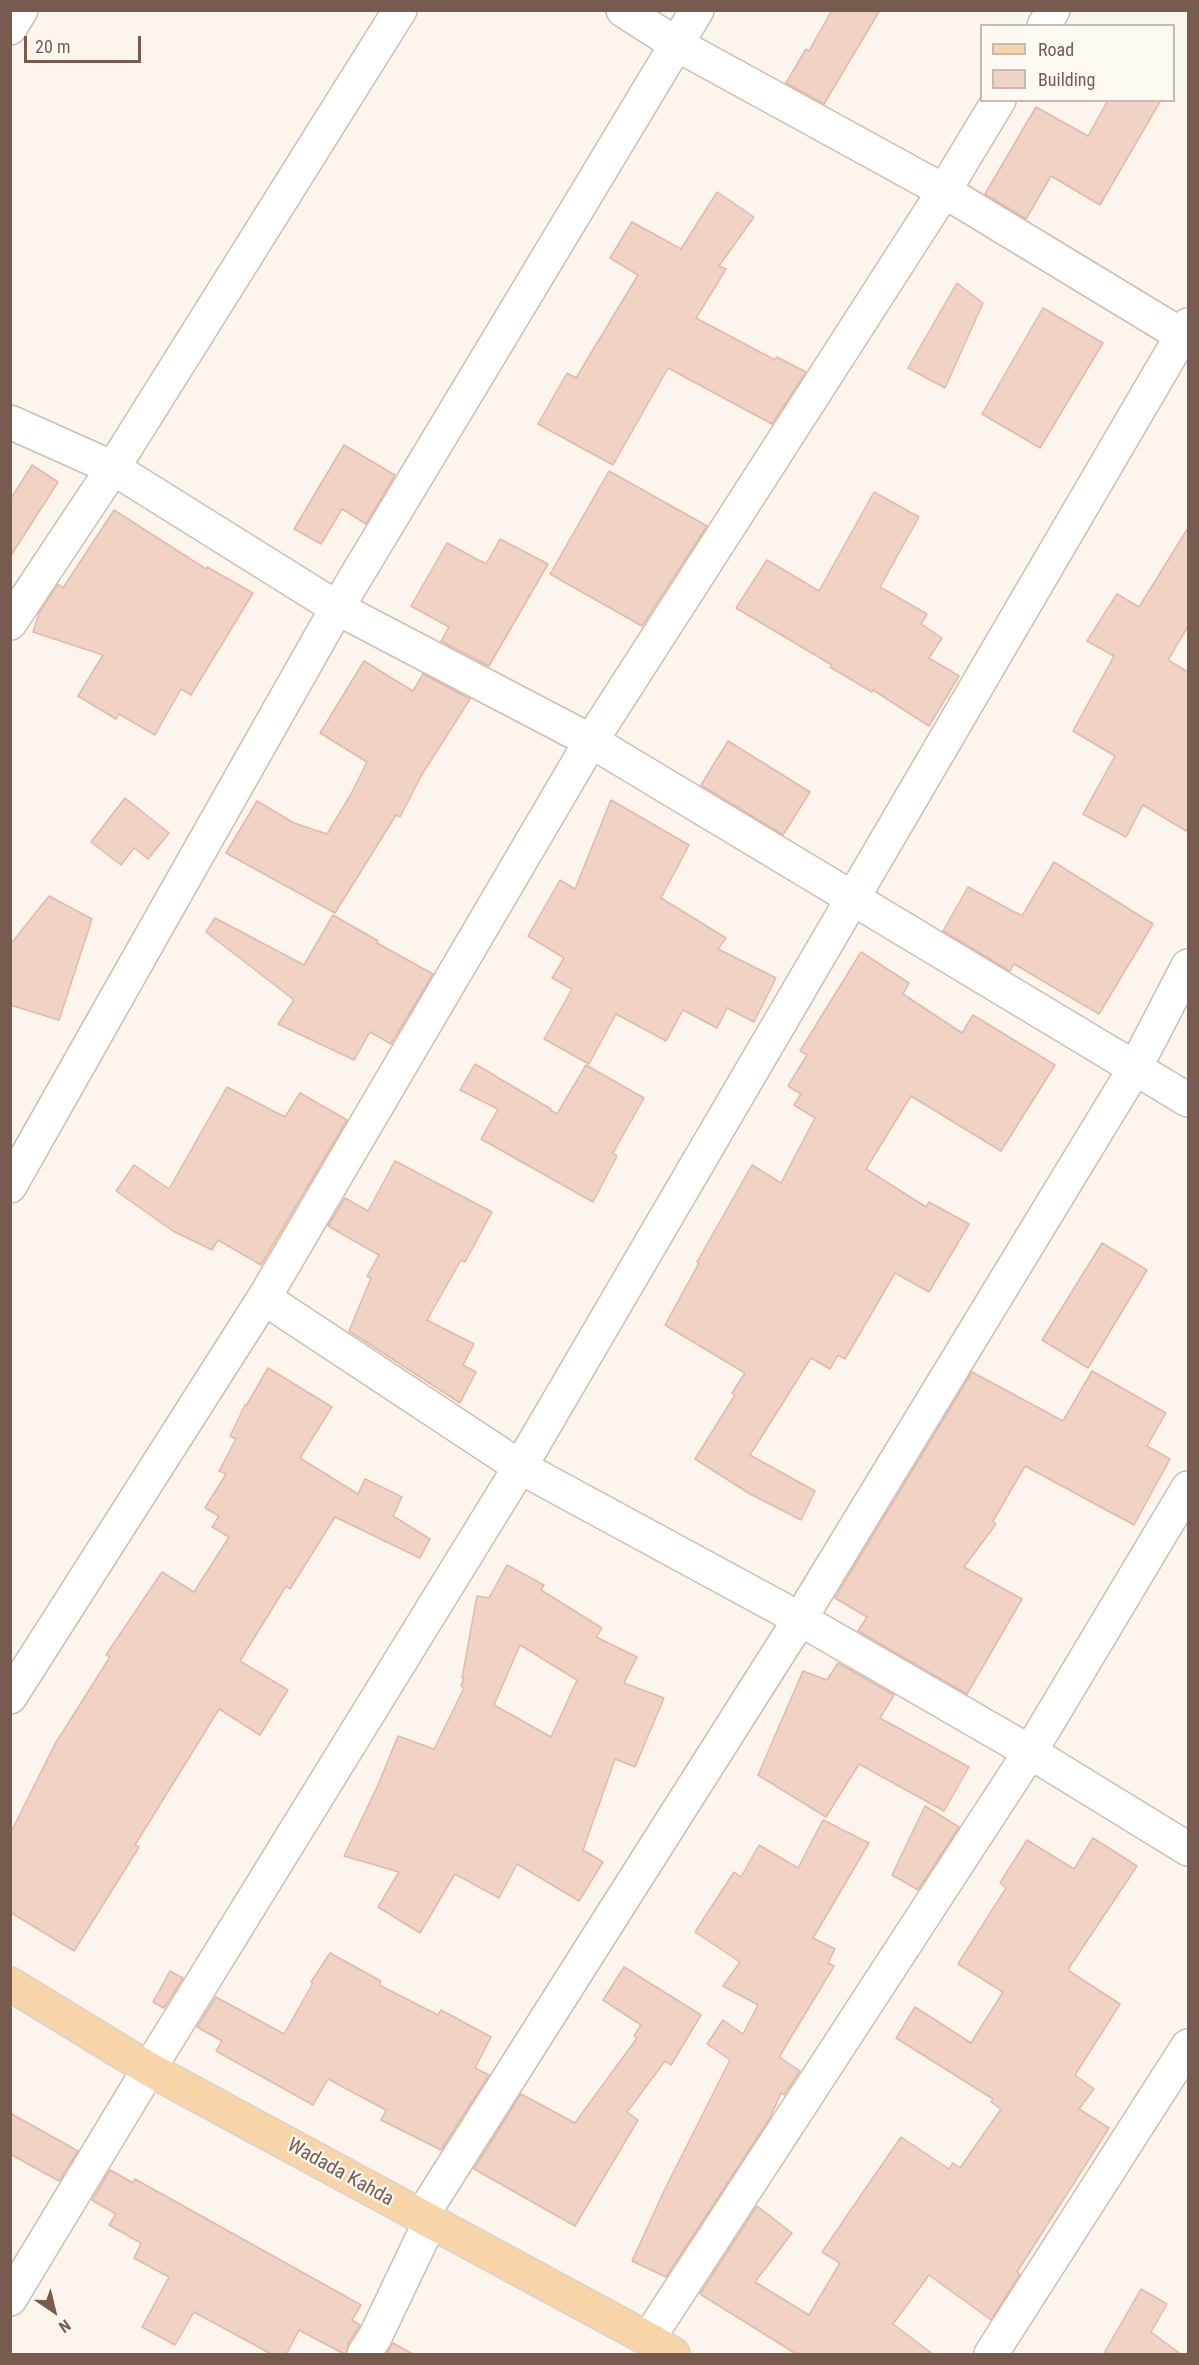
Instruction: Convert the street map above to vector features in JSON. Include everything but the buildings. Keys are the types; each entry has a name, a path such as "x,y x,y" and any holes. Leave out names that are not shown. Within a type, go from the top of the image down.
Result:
{"main road":[{"name":"Wadada Kahda","path":"10,1984 149,2069 660,2347"}],"street":[{"path":"10,28 21,10"},
{"path":"10,623 113,468 400,10"},
{"path":"10,2299 520,1467 852,898 1186,333 944,192 676,44 622,10"},
{"path":"10,1186 337,608 697,10"},
{"path":"1045,24 1053,10"},
{"path":"10,1697 264,1298 591,741 944,192 998,102"},
{"path":"10,422 113,468 337,608 591,741 1188,1100"},
{"path":"364,2355 375,2337 426,2220 801,1619 1135,1068 1188,966"},
{"path":"264,1298 520,1467 801,1619 1030,1752 1188,1849"},
{"path":"660,2347 1030,1752 1188,1488"},
{"path":"991,2355 1188,2046"}]}
